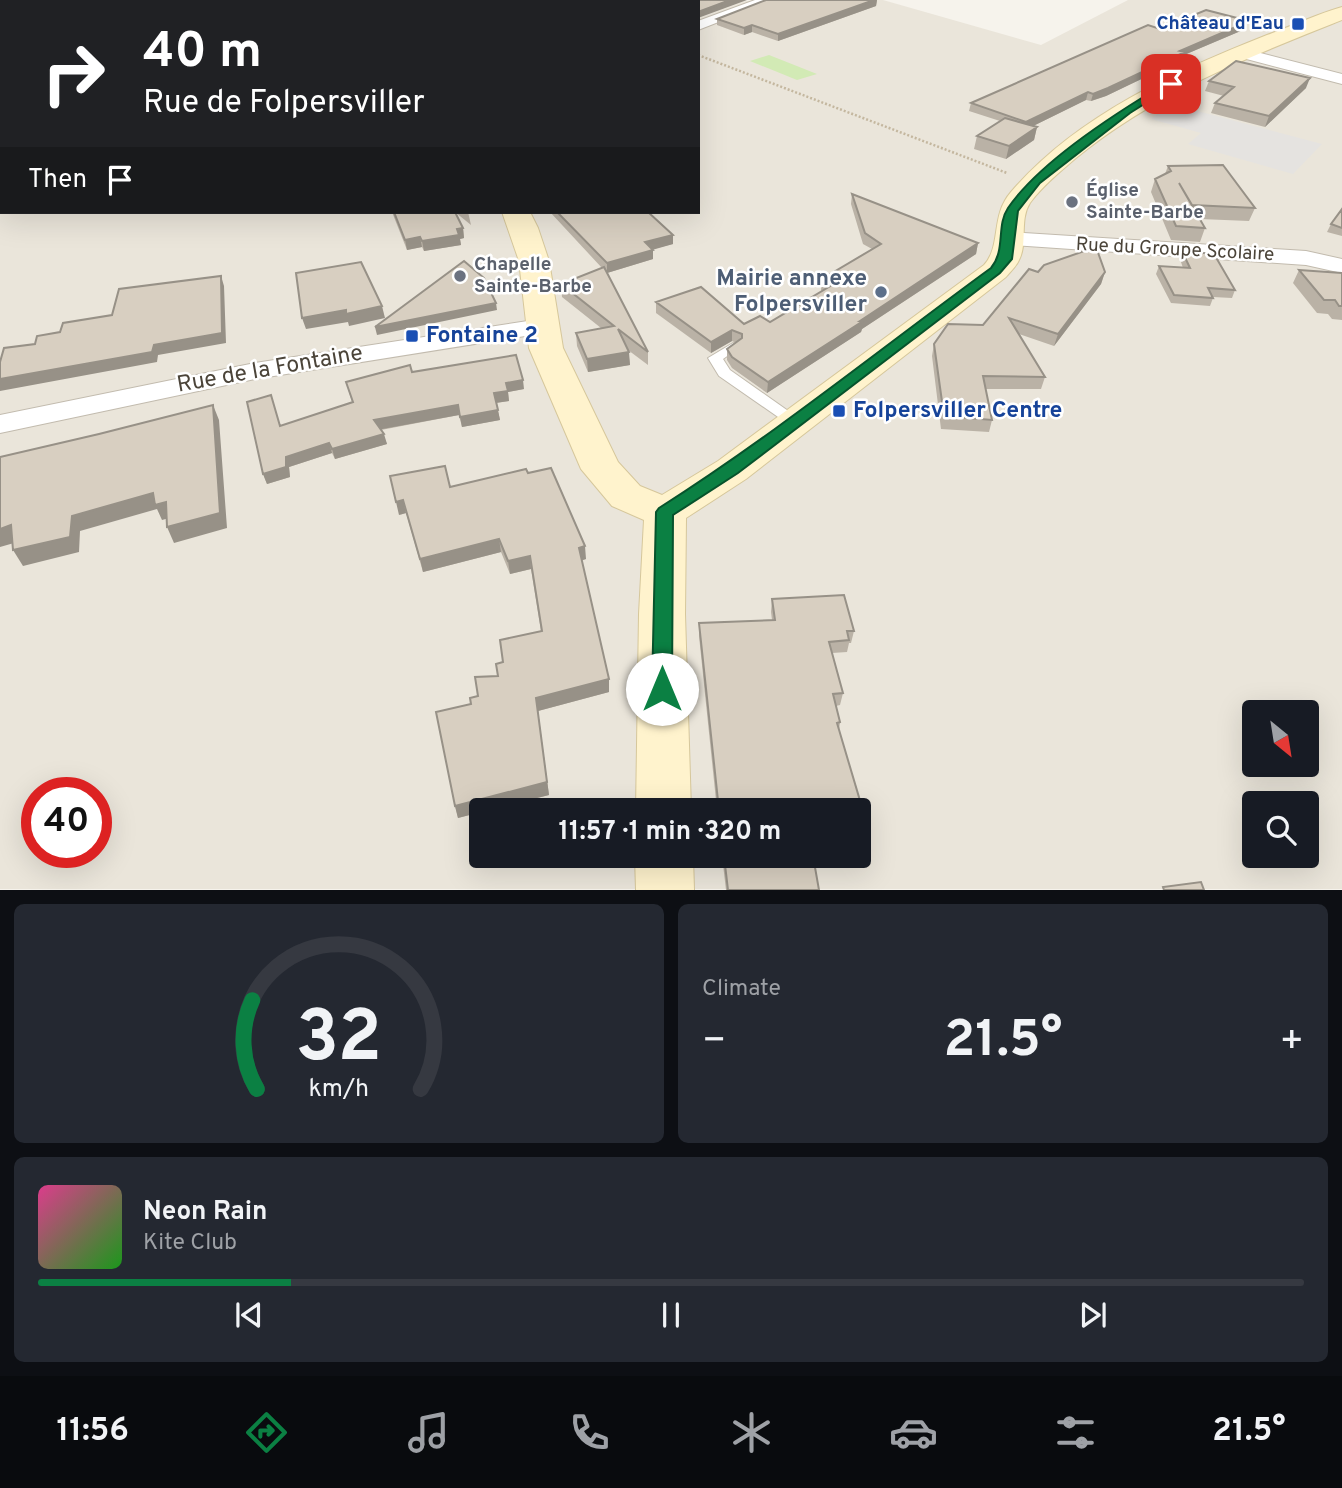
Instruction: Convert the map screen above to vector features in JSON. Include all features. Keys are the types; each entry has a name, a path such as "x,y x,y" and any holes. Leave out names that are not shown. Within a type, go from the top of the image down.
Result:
{"street":[{"path":"700,25 768,0"},
{"path":"665,512 732,470 995,271 1005,259 1012,211 1034,184 1077,147 1126,111 1171,84 1342,13"},
{"path":"1241,53 1342,79"},
{"path":"517,214 531,243 541,327 554,367 601,468 626,496 665,512"},
{"name":"Rue du Groupe Scolaire","path":"1007,239 1306,258 1342,266"},
{"name":"Rue de la Fontaine","path":"0,425 243,373 541,327"},
{"path":"663,798 662,628 665,512"},
{"path":"664,868 665,890"}],"lane":[{"path":"733,347 715,358 724,373 796,423"}],"path":[{"path":"700,56 1034,184"}],"shaded area":[{"path":"883,0 1041,45 1128,0 1342,0 1342,889 0,889 0,214 700,214 700,1"},
{"path":"1171,104 1322,144 1293,174 1188,144 1201,133 1151,119"}],"green space":[{"path":"769,55 817,74 797,80 750,61"}],"building":[{"path":"700,0 730,0 700,11"},
{"path":"766,0 874,0 778,34 752,25 744,28 717,19"},
{"path":"1206,10 1245,20 1240,22 1245,23 1180,51 1185,52 1108,88 1093,94 1088,92 1026,122 971,103 1148,25 1160,29"},
{"path":"1236,61 1310,78 1269,116 1215,103 1234,87 1209,81"},
{"path":"1005,118 1037,127 1009,146 977,136"},
{"path":"1223,165 1255,208 1192,205 1179,183 1205,228 1176,226 1155,179 1171,171 1168,166"},
{"path":"852,194 978,243 768,382 732,357 727,349 742,338 742,334 732,330 711,342 656,302 701,287 744,324 760,316 770,322 832,285 822,279 881,244 865,233"},
{"path":"1342,209 1342,228 1331,224"},
{"path":"395,214 456,214 463,228 457,229 459,235 422,241 420,237 405,240"},
{"path":"559,214 650,214 673,235 645,242 653,250 607,263"},
{"path":"1096,247 1105,272 1058,334 1009,318 1045,377 983,376 992,420 944,416 934,344 948,324 983,325 1029,269 1038,272 1044,265"},
{"path":"1182,251 1214,254 1235,290 1208,288 1213,298 1174,295 1159,266 1190,268"},
{"path":"464,261 484,278 496,303 375,327"},
{"path":"361,262 382,306 346,314 346,310 302,318 296,273"},
{"path":"604,267 648,352 618,329 629,352 587,359 576,333 614,326 561,284"},
{"path":"1299,270 1342,273 1342,306 1335,300 1324,300"},
{"path":"221,276 222,333 154,345 152,352 0,379 0,362 4,348 35,344 37,336 60,332 63,323 112,315 119,289"},
{"path":"516,355 523,380 506,383 508,391 494,393 498,410 460,417 458,405 374,420 384,434 332,449 329,443 286,457 286,467 263,474 247,402 271,395 280,426 353,402 346,382 410,365 412,372"},
{"path":"213,405 220,513 167,527 166,502 155,505 153,493 72,516 70,537 13,550 11,525 0,529 0,457"},
{"path":"445,466 450,487 526,469 528,473 551,468 585,546 579,548 609,679 536,698 547,782 486,798 469,798 469,802 455,806 436,712 471,704 470,698 478,696 475,677 498,676 496,664 503,662 500,640 542,631 530,556 508,561 499,539 420,559 403,500 396,502 390,476"},
{"path":"844,595 854,631 847,631 849,640 829,642 843,693 833,694 840,722 837,723 859,798 718,798 699,623 775,620 772,599"},
{"path":"725,868 815,868 819,890 728,890"},
{"path":"1201,882 1204,890 1164,890 1163,887"}],"place":[{"name":"Château d'Eau","path":"1298,24"},
{"name":"Église Sainte-Barbe","path":"1072,202"},
{"name":"Chapelle Sainte-Barbe","path":"460,276"},
{"name":"Mairie annexe Folpersviller","path":"881,292"},
{"name":"Fontaine 2","path":"412,336"},
{"name":"Folpersviller Centre","path":"839,411"}],"route":[{"path":"662,689 665,512 732,470 995,271 1005,259 1012,211 1036,181 1126,111 1171,84"}]}
